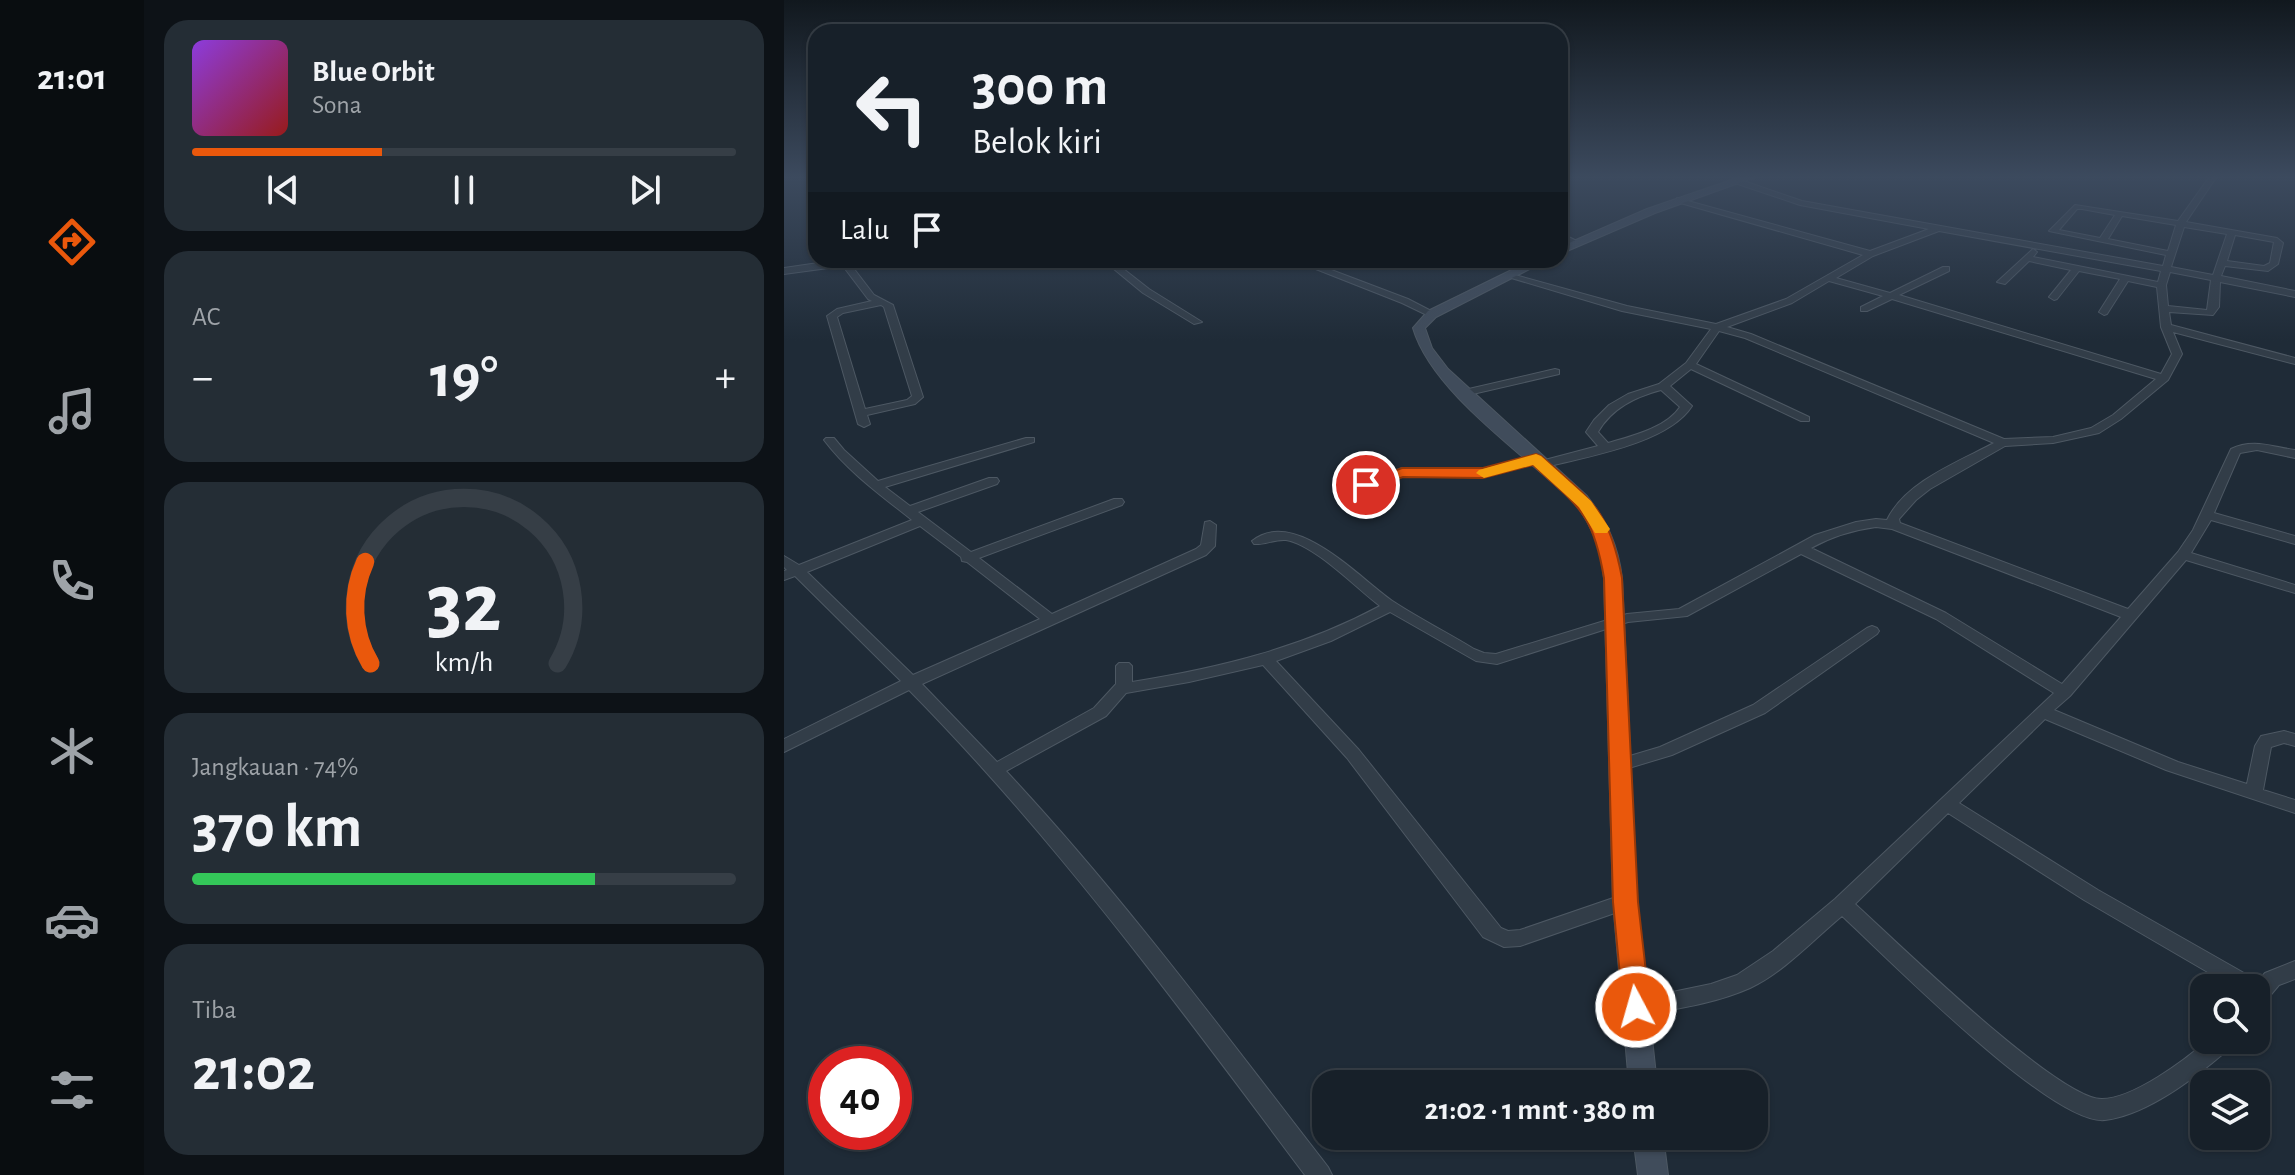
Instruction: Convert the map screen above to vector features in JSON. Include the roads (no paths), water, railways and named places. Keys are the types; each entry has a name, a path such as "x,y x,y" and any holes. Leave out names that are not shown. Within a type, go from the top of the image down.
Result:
{"street":[{"path":"1568,248 1607,231"},
{"path":"1788,231 1870,254"},
{"path":"1604,445 1592,432 1610,410 1642,391 1663,386 1690,365 1717,327 1789,301 1870,254 1931,231"},
{"path":"1964,231 2295,294"},
{"path":"2002,282 2053,231 2172,254"},
{"path":"2103,240 2109,231"},
{"path":"1894,525 1898,508 1945,476 2003,443 2053,440 2095,431 2164,378 2177,354 2166,327 2161,285 2179,231"},
{"path":"2222,263 2265,269 2274,264 2278,241 2225,231"},
{"path":"2162,308 2210,313 2214,307 2216,278 2232,232"},
{"path":"1568,240 1576,244"},
{"path":"2027,258 2161,285"},
{"path":"784,271 808,267"},
{"path":"849,268 871,297 882,302 888,305 918,399 862,419 832,316 840,311 882,302"},
{"path":"1117,268 1146,291 1197,322"},
{"path":"1318,268 1432,314"},
{"path":"1525,268 1432,314 1419,328 1422,344 1464,393 1585,504 1606,539 1613,578 1625,902 1642,1070"},
{"path":"2054,297 2077,268"},
{"path":"1864,309 1946,269"},
{"path":"1511,275 1625,309 1717,327 1767,343 2003,443"},
{"path":"2104,312 2125,278"},
{"path":"1831,279 2164,378"},
{"path":"2166,327 2295,361"},
{"path":"1690,365 1805,419"},
{"path":"1464,393 1555,372"},
{"path":"1366,485 1402,472 1483,473 1652,433 1678,421 1685,413 1686,406 1663,386"},
{"path":"830,440 876,486 1050,619"},
{"path":"876,486 1030,440"},
{"path":"1636,1007 1711,993 1744,981 1780,957 1842,904 2064,692 2183,555 2206,515 2235,451 2240,447 2258,446 2295,455"},
{"path":"907,511 993,481"},
{"path":"967,558 1118,502"},
{"path":"2206,515 2295,540"},
{"path":"921,521 789,569 912,682 997,769 1158,963 1320,1175"},
{"path":"1259,541 1279,536 1292,538 1316,551 1390,606 1469,652 1489,659 1639,616 1682,613 1800,548 1856,526 1876,523 1894,525 2130,615"},
{"path":"784,746 912,682 1201,552 1208,546 1210,525"},
{"path":"1800,548 1941,616 2064,692"},
{"path":"2183,555 2295,589"},
{"path":"1119,689 1267,660 1325,639 1390,606"},
{"path":"1619,765 1666,751 1759,709 1872,631"},
{"path":"1267,660 1353,754 1498,938 1520,938 1625,902"},
{"path":"997,769 1100,712 1126,679 1124,666"},
{"path":"2043,712 2172,766 2295,807"},
{"path":"2254,792 2263,746 2267,740 2284,737 2295,740"},
{"path":"1947,804 2091,895 2225,974"},
{"path":"1842,904 2001,1049 2060,1094 2082,1106 2103,1110 2130,1103 2189,1070 2207,1054"},
{"path":"2270,981 2295,970"},
{"path":"1650,1150 1653,1175"}]}
